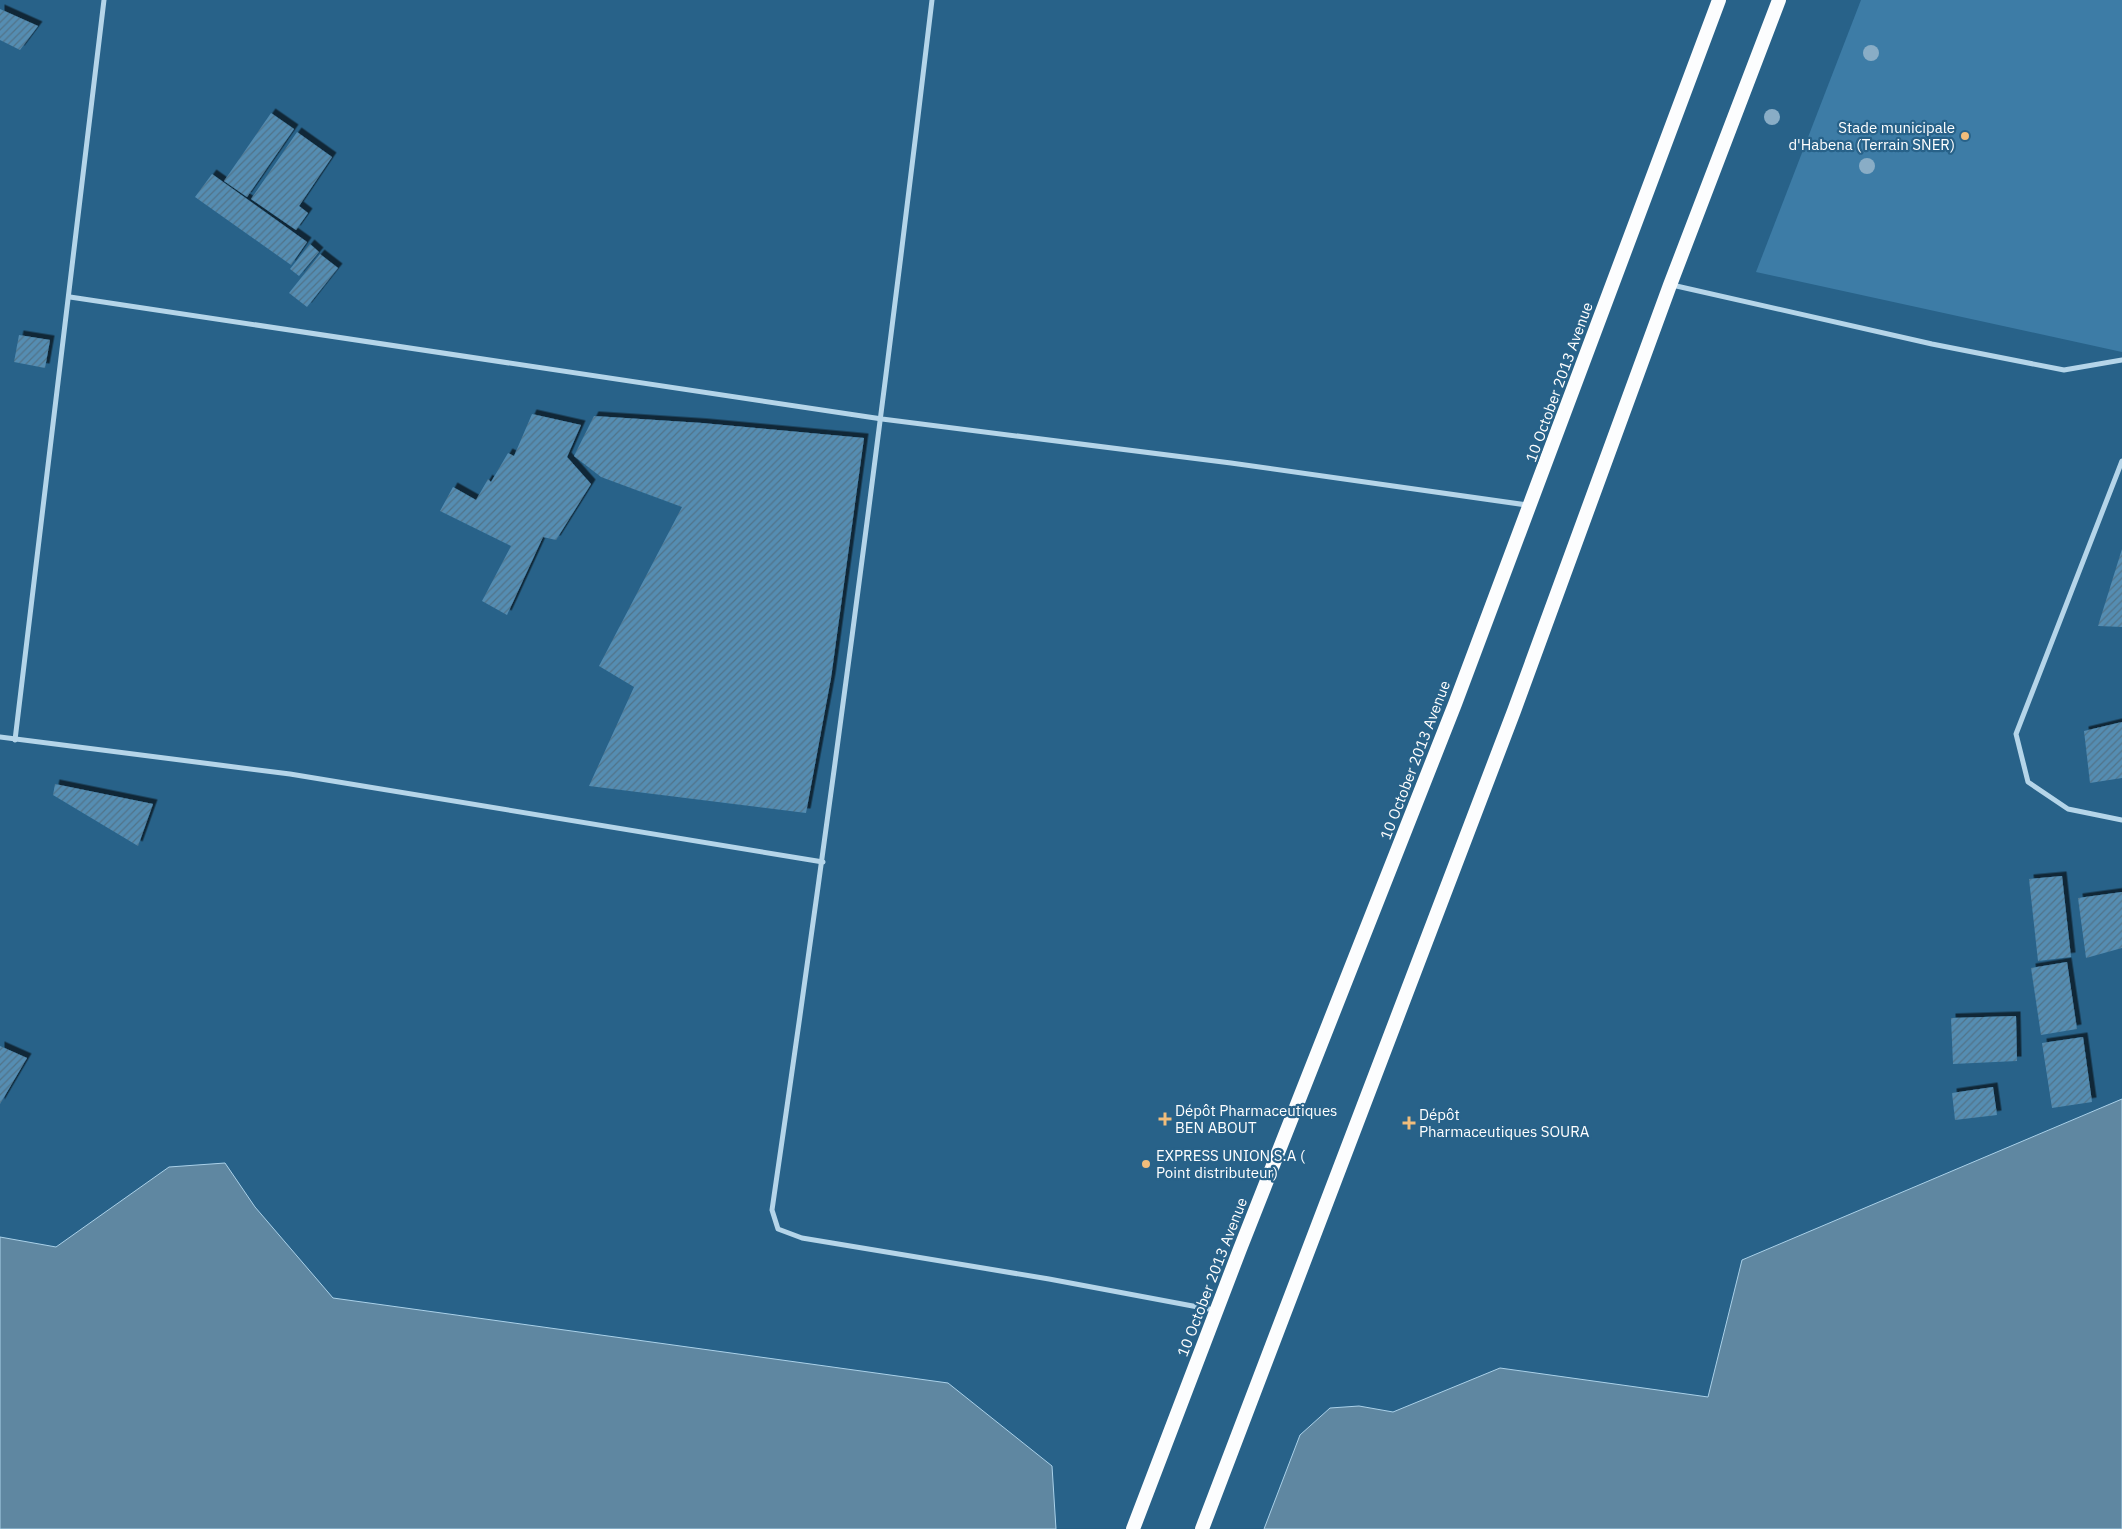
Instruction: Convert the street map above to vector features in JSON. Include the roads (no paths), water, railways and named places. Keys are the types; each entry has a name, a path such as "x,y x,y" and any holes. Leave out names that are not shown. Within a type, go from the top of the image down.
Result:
{"highway":[{"name":"10 October 2013 Avenue","path":"1134,1529 1216,1311 1456,704 1719,0"},
{"path":"1202,1529 1514,711 1670,285 1780,0"}],"street":[{"path":"15,740 70,297 104,0"},
{"path":"932,0 882,419 823,862 772,1210 778,1229 802,1238 1049,1279 1216,1311"},
{"path":"1670,285 1932,344 2064,370 2122,360"},
{"path":"70,297 882,419 1231,463 1530,505"},
{"path":"2122,461 2016,734 2028,782 2068,809 2122,820"},
{"path":"0,737 290,774 823,862"}],"place":[{"name":"Stade municipale d'Habena (Terrain SNER)","path":"1965,136"},
{"name":"Dépôt Pharmaceutiques BEN ABOUT","path":"1165,1119"},
{"name":"Dépôt Pharmaceutiques SOURA","path":"1409,1123"},
{"name":"EXPRESS UNION S.A ( Point distributeur)","path":"1146,1164"}]}
